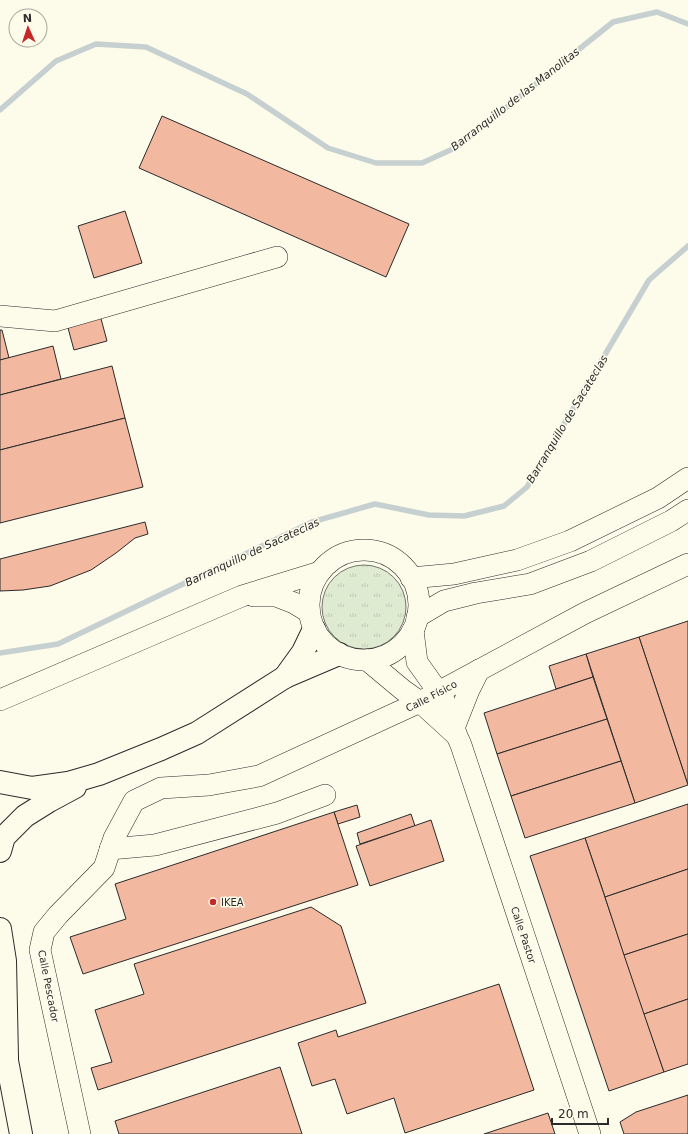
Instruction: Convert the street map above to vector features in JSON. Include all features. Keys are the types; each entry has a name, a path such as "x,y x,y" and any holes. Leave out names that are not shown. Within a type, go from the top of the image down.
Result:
{"highway":[{"path":"285,678 303,652 311,620"},
{"path":"0,782 32,788 68,783 99,774 161,750 197,733 285,678 339,654"},
{"path":"0,851 4,837 25,816 99,774"},
{"path":"0,930 5,962 7,1058"},
{"path":"0,1030 7,1058 21,1134"}],"street":[{"path":"0,316 55,322 277,257"},
{"path":"412,578 454,574 517,560 570,541 658,498 688,478"},
{"path":"415,624 444,601 476,593 530,584 591,561 671,521 688,510"},
{"path":"242,596 276,596 294,603 311,620 324,644 339,654 353,659 367,660 382,657 395,650 405,641 415,624 419,604 417,590 412,578 400,564 385,555 367,551 349,552 333,560 320,572 313,584 309,598 311,620"},
{"name":"Calle Físico","path":"161,788 209,785 259,776 420,702 585,613 688,564"},
{"path":"0,700 242,596 320,572"},
{"name":"Calle Pastor","path":"415,624 417,662 444,700 461,745 590,1134"},
{"name":"Calle Pastor","path":"367,660 455,732"},
{"path":"455,732 469,690 479,670"},
{"name":"Calle Pescador","path":"80,1134 40,950 44,932 58,915 104,868 114,838 134,800 161,788"},
{"path":"110,849 155,845 277,814 325,795"}],"green space":[{"path":"364,565 372,566 387,572 399,584 405,599 405,615 399,630 387,642 372,648 364,649 356,648 341,642 329,630 323,615 322,607 323,599 329,584 341,572 356,566"}],"building":[{"path":"162,116 409,224 386,277 139,168"},
{"path":"125,211 142,263 94,278 78,226"},
{"path":"100,315 107,341 74,350 68,328"},
{"path":"0,330 2,330 9,358 0,360"},
{"path":"53,346 61,379 0,395 0,360"},
{"path":"112,366 125,418 0,450 0,395"},
{"path":"125,418 143,487 0,523 0,450"},
{"path":"145,522 148,534 135,538 91,570 50,586 23,590 0,591 0,559"},
{"path":"688,621 688,785 639,637"},
{"path":"639,637 688,785 635,803 586,654"},
{"path":"586,654 593,677 556,689 549,666"},
{"path":"593,677 607,719 497,754 484,713"},
{"path":"607,719 621,761 511,796 497,754"},
{"path":"621,761 635,803 525,838 511,796"},
{"path":"688,804 688,869 605,897 585,838"},
{"path":"357,805 360,817 338,824 334,812"},
{"name":"IKEA","path":"334,812 358,885 83,974 70,937 126,919 115,884"},
{"path":"411,814 415,826 360,844 357,833"},
{"path":"431,820 444,861 370,886 356,846"},
{"path":"585,838 664,1072 609,1091 530,856"},
{"path":"688,869 688,934 624,955 605,897"},
{"path":"311,907 341,926 366,1003 98,1090 91,1068 112,1062 95,1010 144,994 134,964"},
{"path":"688,934 688,999 644,1014 624,955"},
{"path":"499,984 534,1090 405,1133 394,1098 347,1114 335,1079 312,1086 298,1043 336,1030 338,1037"},
{"path":"688,999 688,1064 664,1072 644,1014"},
{"path":"280,1067 302,1134 119,1134 115,1121"},
{"path":"688,1095 688,1134 624,1134 620,1122 636,1112"},
{"path":"548,1113 555,1134 484,1134"}],"waterway":[{"name":"Barranquillo de las Manolitas","path":"0,110 56,61 96,44 146,47 247,94 328,148 376,163 422,163 457,147 613,22 657,12 688,24"},
{"name":"Barranquillo de Sacateclas","path":"0,653 58,644 312,522 375,504 429,515 464,516 504,506 527,487 649,280 688,246"}],"place":[{"name":"IKEA","path":"213,902"}]}
